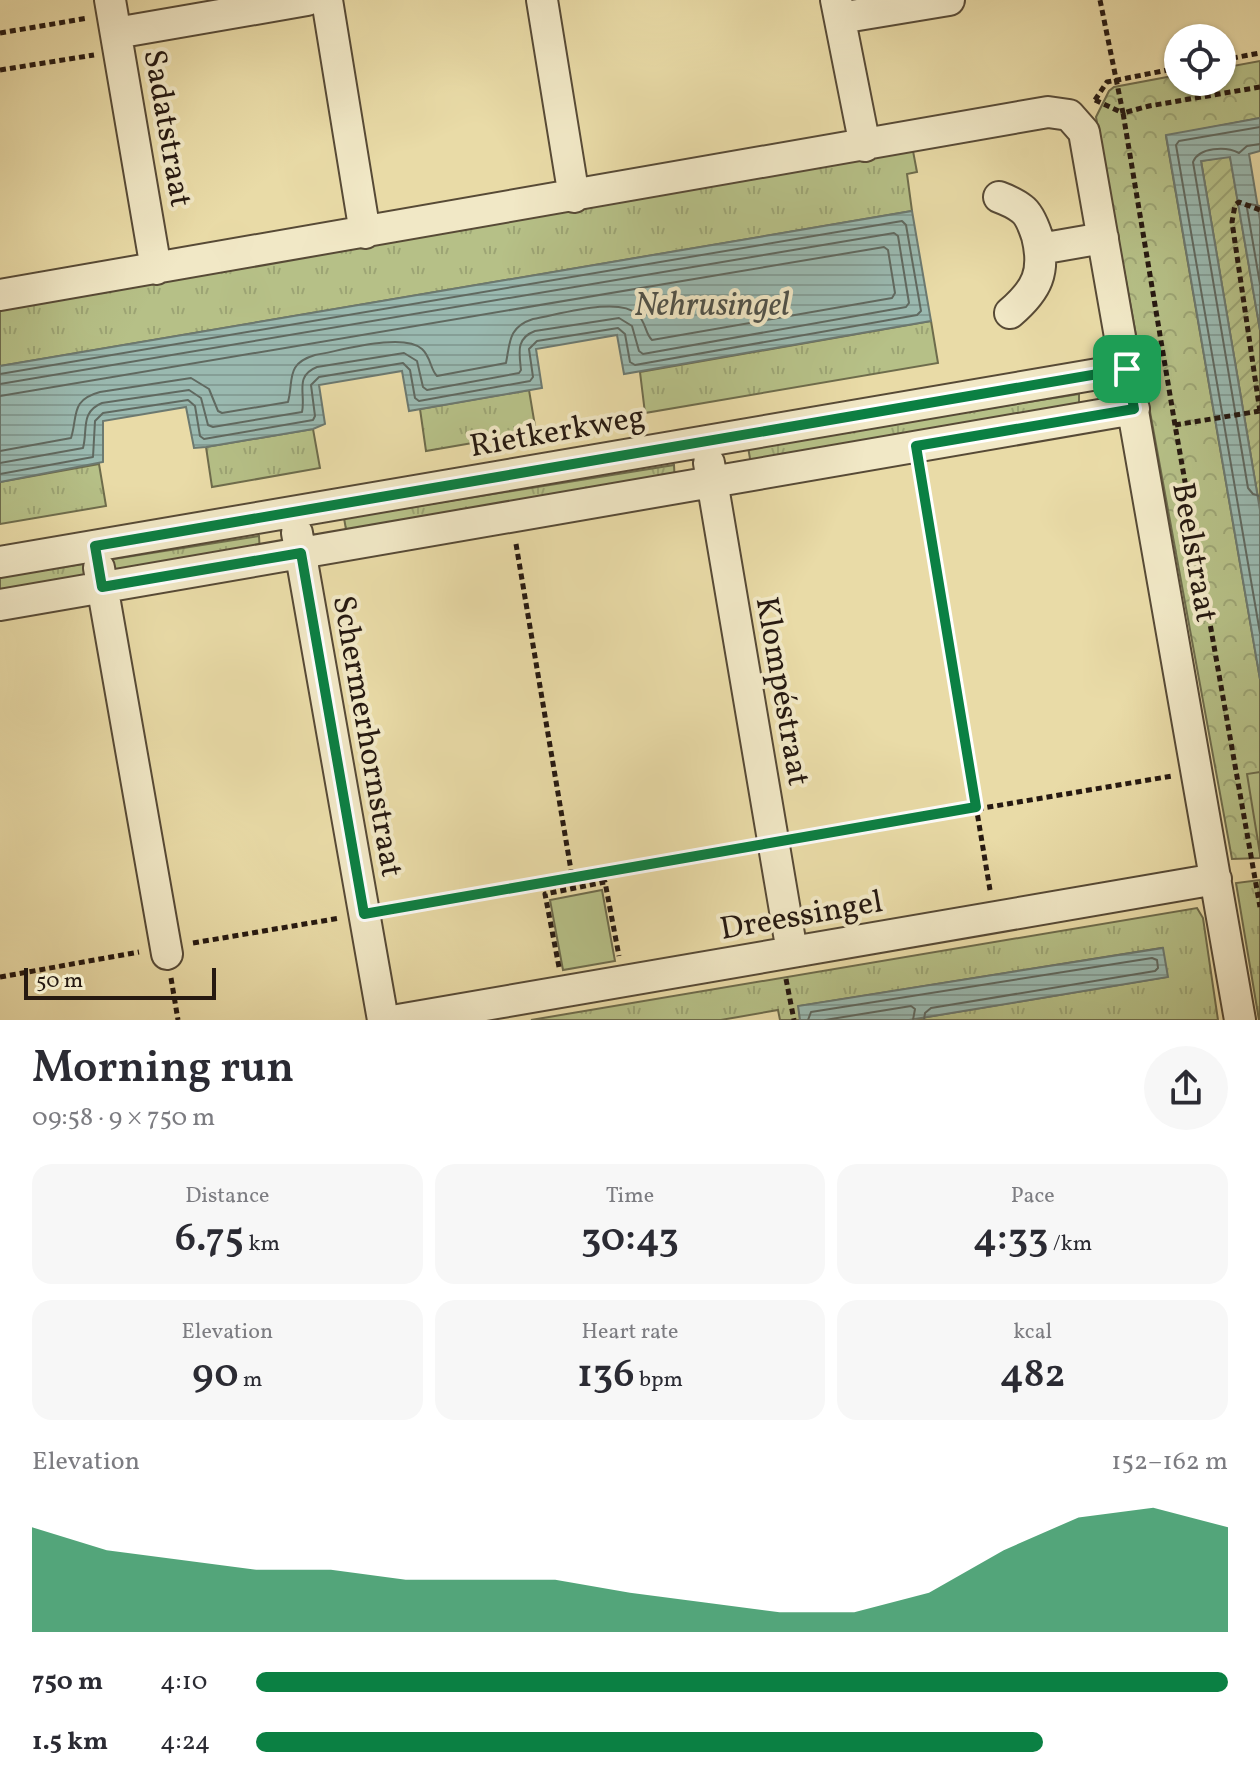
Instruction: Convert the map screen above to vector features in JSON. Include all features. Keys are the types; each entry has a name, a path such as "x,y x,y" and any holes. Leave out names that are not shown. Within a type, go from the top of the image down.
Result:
{"street":[{"path":"115,25 307,0"},
{"path":"327,0 365,233"},
{"path":"542,0 574,197"},
{"path":"865,146 838,9 949,0"},
{"name":"Sadatstraat","path":"115,25 156,269"},
{"path":"0,295 1048,112 1069,115 1087,111"},
{"name":"Beelstraat","path":"1087,111 1084,132 1240,1020"},
{"path":"999,197 1024,210 1035,229 1042,270 1025,300 1010,313"},
{"path":"1040,249 1103,238"},
{"name":"Rietkerkweg","path":"0,562 1127,369"},
{"path":"0,605 1134,409"},
{"name":"Klompéstraat","path":"706,441 792,952"},
{"name":"Schermerhornstraat","path":"293,512 383,1020"},
{"path":"95,546 167,950"},
{"name":"Dreessingel","path":"398,1020 1216,879"}],"path":[{"path":"1100,0 1117,78 1175,425 1257,873 1260,907"},
{"path":"0,33 115,25"},
{"path":"0,70 115,25"},
{"path":"1236,57 1260,53"},
{"path":"1087,111 1107,82 1164,70"},
{"path":"1087,111 1123,113 1260,87"},
{"path":"1175,425 1258,411 1232,222 1235,205 1244,203 1260,210"},
{"path":"916,446 995,917"},
{"path":"512,517 574,888"},
{"path":"0,977 976,807 1197,772"},
{"path":"563,992 545,894 605,882 625,981"},
{"path":"167,950 178,1020"},
{"path":"791,1006 794,1020"}],"green space":[{"path":"1260,61 1260,118 1166,136 1260,679 1260,858 1232,859 1096,117 1114,87 1164,78 1164,96 1236,96 1236,65"},
{"path":"913,151 917,172 907,174 912,211 0,366 0,308"},
{"path":"1230,156 1260,330 1260,510 1201,161"},
{"path":"931,321 938,363 645,413 640,372"},
{"path":"529,390 536,432 426,451 420,409"},
{"path":"1079,394 1079,412 752,470 748,447"},
{"path":"313,429 320,468 212,487 206,447"},
{"path":"99,464 106,506 0,524 0,482"},
{"path":"674,465 675,484 348,541 344,518"},
{"path":"259,536 260,554 0,600 0,577"},
{"path":"1260,772 1260,854 1247,774"},
{"path":"1260,880 1260,1020 1259,1020 1236,883"},
{"path":"602,890 615,961 563,970 550,900"},
{"path":"1197,908 1203,918 1218,1020 909,1020 1167,977 1162,948 799,1006 800,1020 780,1020 778,1010 721,1020 531,1020"}],"water":[{"path":"1260,118 1260,151 1249,154 1260,220 1260,330 1230,157 1201,161 1260,510 1260,679 1166,135"},
{"name":"Nehrusingel","path":"912,211 931,321 624,374 617,335 536,349 542,388 409,411 402,371 319,385 325,424 313,429 206,447 194,448 186,407 103,421 103,462 0,482 0,366"},
{"path":"1163,948 1168,977 909,1020 800,1020 798,1006"}],"route":[{"path":"1127,369 1134,409 916,446 976,807 364,914 301,553 102,587 95,546 1127,369"}]}
